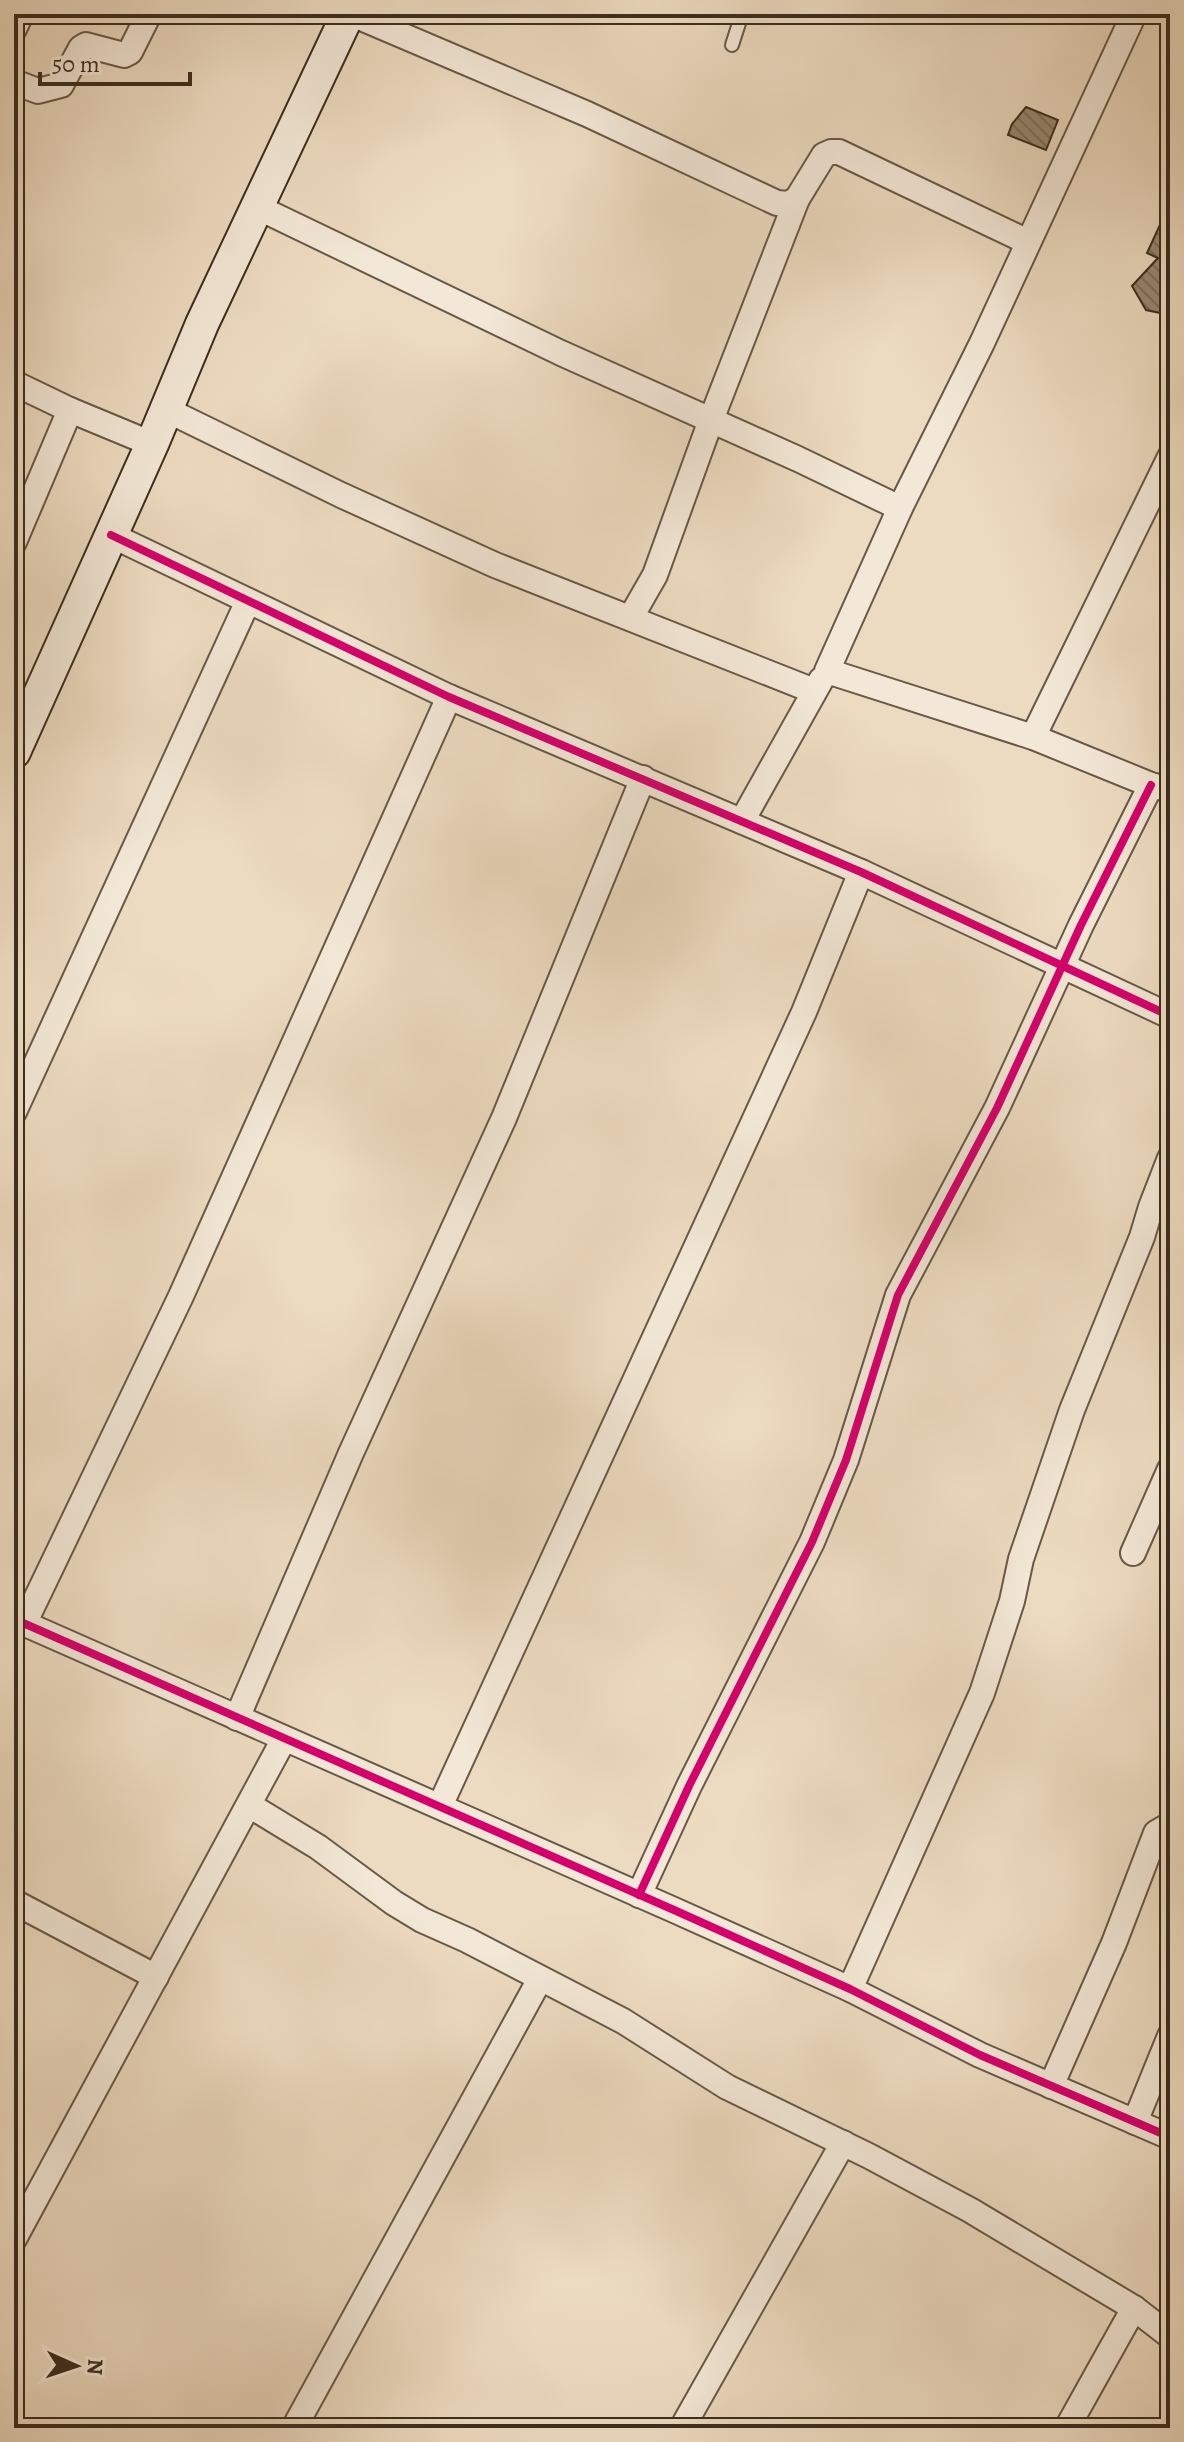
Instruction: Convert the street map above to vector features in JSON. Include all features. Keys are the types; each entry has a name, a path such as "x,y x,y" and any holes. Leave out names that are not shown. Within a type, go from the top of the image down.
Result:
{"street":[{"path":"14,29 21,14"},
{"path":"14,82 38,91 61,85 81,48 86,45 124,55 130,52 149,14"},
{"path":"14,752 167,410 202,324 350,14 587,114 777,203 788,204 797,199"},
{"path":"742,821 820,681 900,508 982,343 1134,14"},
{"path":"631,617 655,575 797,199 824,155 839,152 1028,242"},
{"path":"257,207 561,353 900,508"},
{"path":"14,383 152,444"},
{"path":"14,542 70,410"},
{"path":"167,410 481,559 631,617 820,681 1033,737 1161,788 1062,966 997,1108 898,1295 846,1460 812,1542 689,1786 639,1895"},
{"path":"1033,737 1170,457"},
{"path":"111,535 449,697 861,872 1170,1016"},
{"path":"14,1112 248,601"},
{"path":"449,697 181,1296 19,1621 850,1989 980,2055 1170,2137"},
{"path":"237,1718 351,1453 504,1118 643,778"},
{"path":"440,1806 804,1012 861,872"},
{"path":"850,1989 982,1693 1012,1601 1021,1559 1072,1410 1142,1237 1170,1158"},
{"path":"1133,1553 1170,1469"},
{"path":"14,2239 284,1739"},
{"path":"249,1805 318,1847 412,1914 623,2021 727,2087 843,2143 970,2210 1134,2308 1170,2336"},
{"path":"1051,2086 1114,1943 1156,1833 1170,1825"},
{"path":"14,1902 156,1977"},
{"path":"294,2428 540,1979"},
{"path":"1135,2122 1170,2036"},
{"path":"682,2428 843,2143"},
{"path":"1067,2428 1134,2308"}],"lane":[{"path":"732,45 742,14"}],"building":[{"path":"1026,107 1058,120 1046,150 1008,135 1012,124"},
{"path":"1170,203 1170,315 1146,310 1132,286 1158,258 1147,253"}],"cycle path":[{"path":"111,535 449,697 861,872 1170,1016"},
{"path":"639,1895 689,1786 812,1542 846,1460 898,1295 997,1108 1081,925 1151,785"},
{"path":"14,1619 674,1910 850,1989 980,2055 1170,2137"}]}
